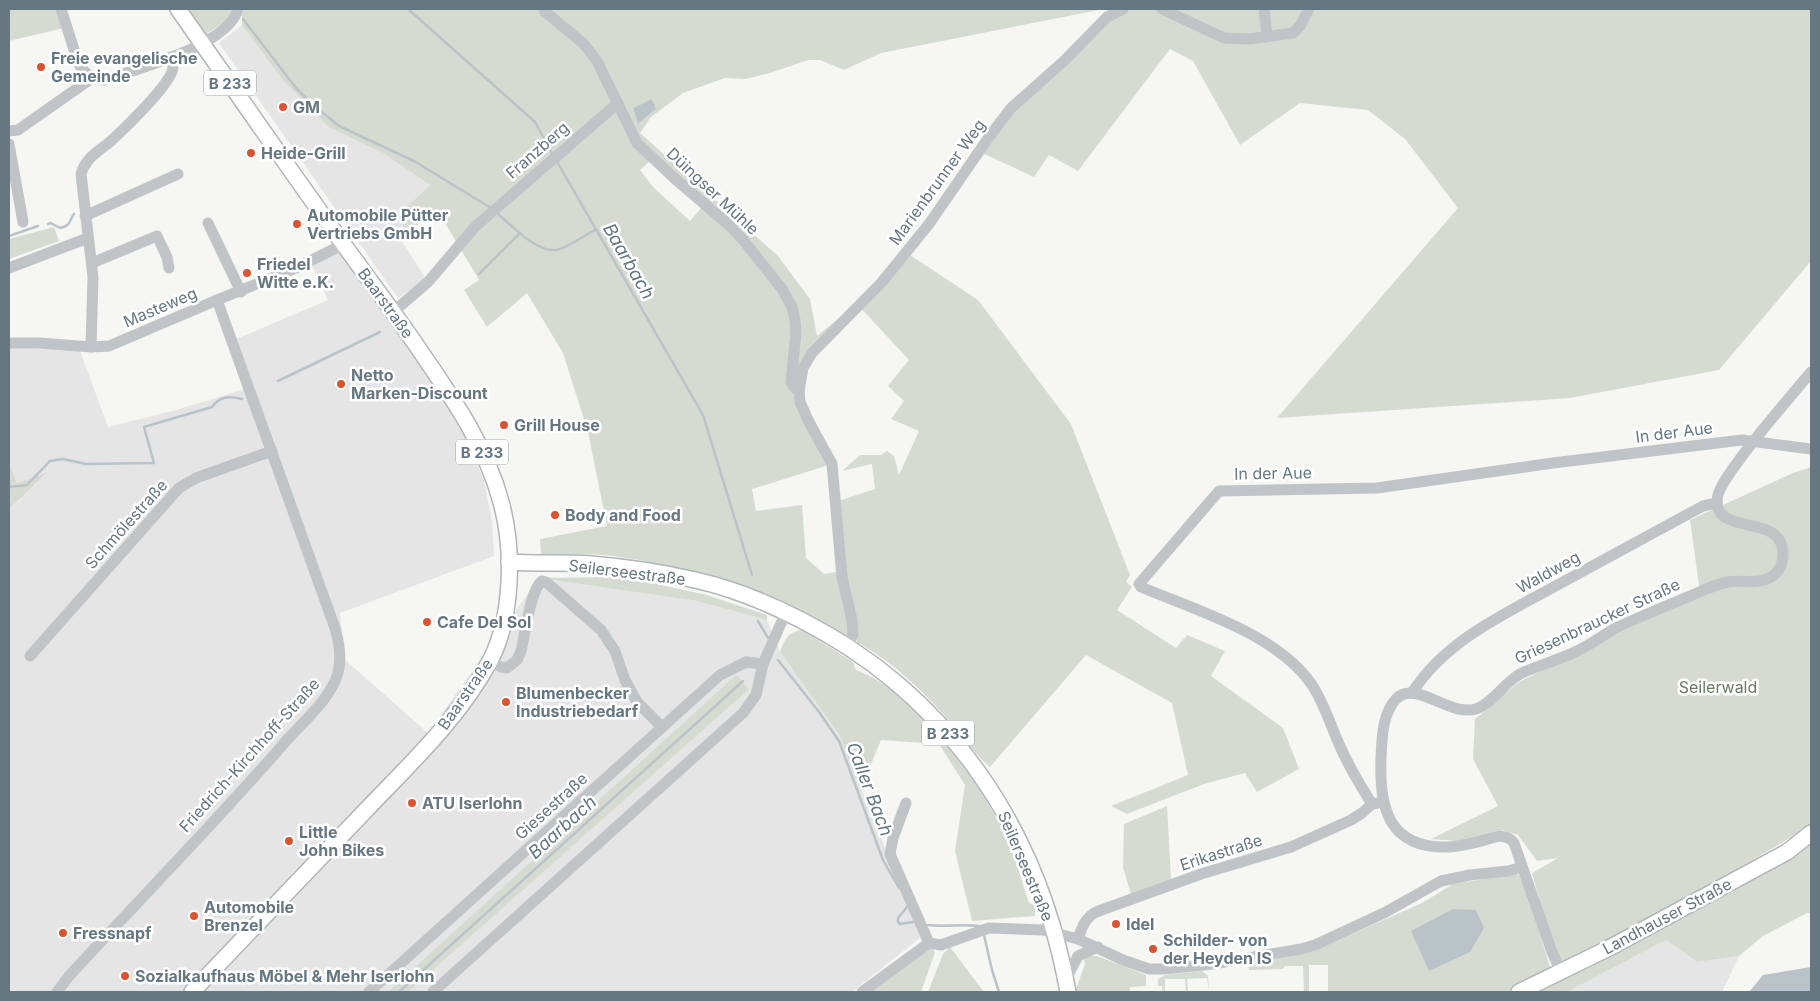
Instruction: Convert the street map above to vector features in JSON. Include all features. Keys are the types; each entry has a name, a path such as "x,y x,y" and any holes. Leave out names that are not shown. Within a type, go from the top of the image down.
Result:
{"main road":[{"name":"Baarstraße","path":"178,9 393,312 464,418 492,474 501,502 508,539 509,562 504,621 495,650 466,699 424,749 192,992"},
{"name":"Seilerseestraße","path":"509,562 590,564 663,574 707,583 786,612 846,645 875,665 922,705 970,759 1012,824 1037,884 1054,932 1067,986"},
{"name":"Landhauser Straße","path":"1520,992 1608,948 1787,852 1811,833"}],"street":[{"path":"61,9 80,68 92,78 104,80 203,44 230,24 238,9"},
{"path":"546,9 544,11 584,44 597,62 618,103"},
{"name":"Marienbrunner Weg","path":"799,391 803,368 812,353 882,282 929,224 1011,108 1066,60 1107,17 1123,9"},
{"path":"1162,9 1224,38 1249,38 1293,33 1300,26 1309,9"},
{"path":"1264,9 1268,36"},
{"path":"91,347 92,263 80,174 84,165 97,150 108,143 139,115 167,80 173,69 171,56"},
{"path":"9,131 18,130 92,78"},
{"name":"Franzberg","path":"393,312 428,282 474,228 494,209 618,103"},
{"name":"Düingser Mühle","path":"618,103 637,142 673,177 730,226 782,288 792,307 796,332 791,382 794,388 799,391 800,402 809,422 832,464 842,577 852,620 853,635 846,645"},
{"path":"9,144 23,222"},
{"path":"85,216 178,174"},
{"path":"208,223 240,292"},
{"path":"92,263 157,236 167,257 169,268"},
{"path":"9,268 88,238"},
{"name":"Masteweg","path":"9,343 91,347 109,346 296,268 344,244"},
{"name":"Friedrich-Kirchhoff-Straße","path":"57,992 69,976 321,703 336,680 340,652 335,628 217,300"},
{"path":"1717,503 1717,494 1728,475 1811,372"},
{"name":"In der Aue","path":"1378,803 1347,760 1319,697 1302,672 1280,653 1248,633 1141,587 1139,584 1219,491 1377,488 1742,440 1754,442"},
{"path":"1754,442 1811,449"},
{"name":"Schmölestraße","path":"30,656 179,488 196,478 272,451"},
{"name":"Griesenbraucker Straße","path":"1412,693 1424,695 1454,709 1474,710 1484,706 1514,678 1532,668 1579,650 1618,627 1698,592 1728,582 1755,583 1771,577 1777,572 1783,558 1783,548 1779,539 1768,530 1727,519 1719,512 1717,503"},
{"name":"Waldweg","path":"1412,693 1419,682 1472,632 1703,506 1717,503"},
{"path":"490,661 507,668 517,660 521,651 533,597 539,583 542,581 546,582 601,630 615,651 637,702 662,727"},
{"path":"432,992 743,713 756,695 763,664 786,612"},
{"name":"Giesestraße","path":"369,992 720,675 746,662 763,664"},
{"path":"1412,693 1396,698 1385,719 1378,803 1392,825 1402,836 1430,847 1451,847 1500,836 1507,837 1514,843 1552,952 1561,972"},
{"path":"906,803 893,838 890,854 929,943"},
{"name":"Erikastraße","path":"1078,939 1088,916 1096,912 1201,874 1291,847 1351,820 1378,803"},
{"path":"862,992 929,943 941,945 988,928 1054,932 1078,939 1123,960 1149,969 1214,964 1292,951 1315,945 1354,928 1441,880 1508,871 1522,867"},
{"path":"1067,986 1078,956 1098,947"}],"shaded area":[{"path":"242,25 281,78 430,185 397,216 407,232 400,238 426,279 398,298 219,43"},
{"path":"652,99 656,109 638,124 633,108"},
{"path":"341,251 431,375 460,423 484,481 492,521 494,556 340,613 344,659 428,733 539,578 697,601 767,620 780,652 840,736 921,937 852,992 9,992 9,509 46,472 17,483 9,462 9,347 80,351 108,427 176,410 252,387 234,340 328,300 312,266"},
{"path":"1453,909 1476,910 1484,928 1470,952 1429,971 1411,931"},
{"path":"1666,940 1697,962 1739,956 1722,992 1567,992"},
{"path":"1811,967 1811,992 1749,992 1763,975"}],"green space":[{"path":"9,9 57,9 64,28 9,41"},
{"path":"183,9 1104,9 881,53 844,70 820,60 808,60 745,79 725,78 683,93 651,117 640,133 778,256 810,299 817,336 859,302 811,351 801,367 798,388 792,380 798,331 793,304 783,286 747,239 638,140 608,78 606,79 636,145 651,160 640,170 654,188 690,221 704,205 742,242 744,241 785,294 794,318 796,331 791,382 799,391 807,420 832,464 752,489 756,511 802,505 806,558 824,574 840,571 849,622 847,635 843,636 775,600 711,577 666,565 611,556 581,554 541,555 540,539 607,526 588,432 563,353 527,293 487,327 464,290 479,280 438,211 407,232 397,216 430,185 383,153 329,127 281,78 242,25 242,11 205,35","holes":["652,99 656,109 638,124 633,108"]},
{"path":"1811,9 1811,261 1719,370 1570,398 1277,418 1458,208 1405,139 1368,110 1300,103 1240,145 1193,61 1170,49 1078,171 1049,155 1034,177 982,153 1010,115 1109,20 1127,10"},
{"path":"54,227 59,241 9,259 9,239"},
{"path":"907,253 978,300 1071,424 1130,575 1126,582 1132,587 1117,610 1176,648 1187,635 1225,651 1211,676 1283,728 1299,769 1257,792 1245,773 1204,784 1127,814 1111,806 1188,775 1172,703 1086,655 990,767 916,686 881,657 857,642 855,619 846,591 838,501 875,489 872,464 842,471 860,455 881,455 887,451 894,456 899,475 919,431 891,419 904,401 888,386 909,360 859,306"},
{"path":"9,462 17,483 47,472 9,509"},
{"name":"Seilerwald","path":"1811,467 1811,824 1751,861 1690,895 1566,962 1559,961 1555,954 1532,873 1558,858 1537,861 1518,835 1502,830 1471,842 1431,839 1498,806 1473,759 1475,719 1519,682 1700,593 1690,520 1793,473"},
{"path":"610,577 638,580 707,595 767,615 767,620 697,601 539,578"},
{"path":"803,630 853,662 856,670 892,690 924,718 976,784 983,784 986,800 1002,826 1010,845 1029,903 1035,905 1035,916 972,921 955,851 965,785 939,744 881,740 860,791 840,736 780,652 788,636"},
{"path":"736,675 749,689 408,992 388,992"},
{"path":"1167,806 1171,879 1131,895 1123,867 1124,824"},
{"path":"1811,844 1811,913 1807,913 1763,936 1739,956 1697,962 1666,940 1567,992 1534,992 1796,856"},
{"path":"1517,874 1523,879 1550,967 1546,974 1509,992 1328,992 1328,965 1309,965 1309,992 1304,992 1303,966 1285,966 1283,969 1249,970 1248,964 1314,951 1422,903 1453,884"},
{"path":"930,947 935,952 921,992 870,992"},
{"path":"950,947 984,992 928,992 943,954"},
{"path":"1087,956 1097,956 1146,975 1146,986 1130,987 1130,992 1076,992 1085,964 1084,959"},
{"path":"1202,971 1208,976 1209,992 1207,978 1187,979 1188,992 1186,992 1185,979 1165,979 1165,992 1163,992 1162,986 1158,986 1158,979 1165,975"}],"waterway":[{"name":"Baarbach","path":"408,9 535,122 553,155"},
{"path":"243,19 296,88 339,126 414,161 491,208"},
{"name":"Baarbach","path":"556,160 703,415 752,575"},
{"path":"497,213 533,243 549,250 565,247 595,230"},
{"path":"48,224 51,223 60,228 64,227 74,214"},
{"path":"9,236 38,226"},
{"path":"479,274 520,233"},
{"path":"278,381 380,332"},
{"path":"9,487 27,485 50,461 63,459 86,464 154,463 144,427 212,407 215,403 225,398 242,399"},
{"name":"Caller Bach","path":"758,621 768,638"},
{"name":"Caller Bach","path":"778,660 839,741 883,860 899,888"},
{"name":"Baarbach","path":"399,992 743,681"},
{"name":"Caller Bach","path":"907,907 898,918 898,922 900,924 913,922"},
{"name":"Caller Bach","path":"928,925 979,926"},
{"name":"Caller Bach","path":"984,935 999,992"}],"place":[{"name":"Freie evangelische Gemeinde","path":"41,67"},
{"name":"GM","path":"283,107"},
{"name":"Heide-Grill","path":"251,153"},
{"name":"Automobile Pütter Vertriebs GmbH","path":"297,224"},
{"name":"Friedel Witte e.K.","path":"247,273"},
{"name":"Netto Marken-Discount","path":"341,384"},
{"name":"Grill House","path":"504,425"},
{"name":"Body and Food","path":"555,515"},
{"name":"Cafe Del Sol","path":"427,622"},
{"name":"Blumenbecker Industriebedarf","path":"506,702"},
{"name":"ATU Iserlohn","path":"412,803"},
{"name":"Little John Bikes","path":"289,841"},
{"name":"Automobile Brenzel","path":"194,916"},
{"name":"Idel","path":"1116,924"},
{"name":"Fressnapf","path":"63,933"},
{"name":"Schilder- von der Heyden IS","path":"1153,949"},
{"name":"Sozialkaufhaus Möbel & Mehr Iserlohn","path":"125,976"}]}
